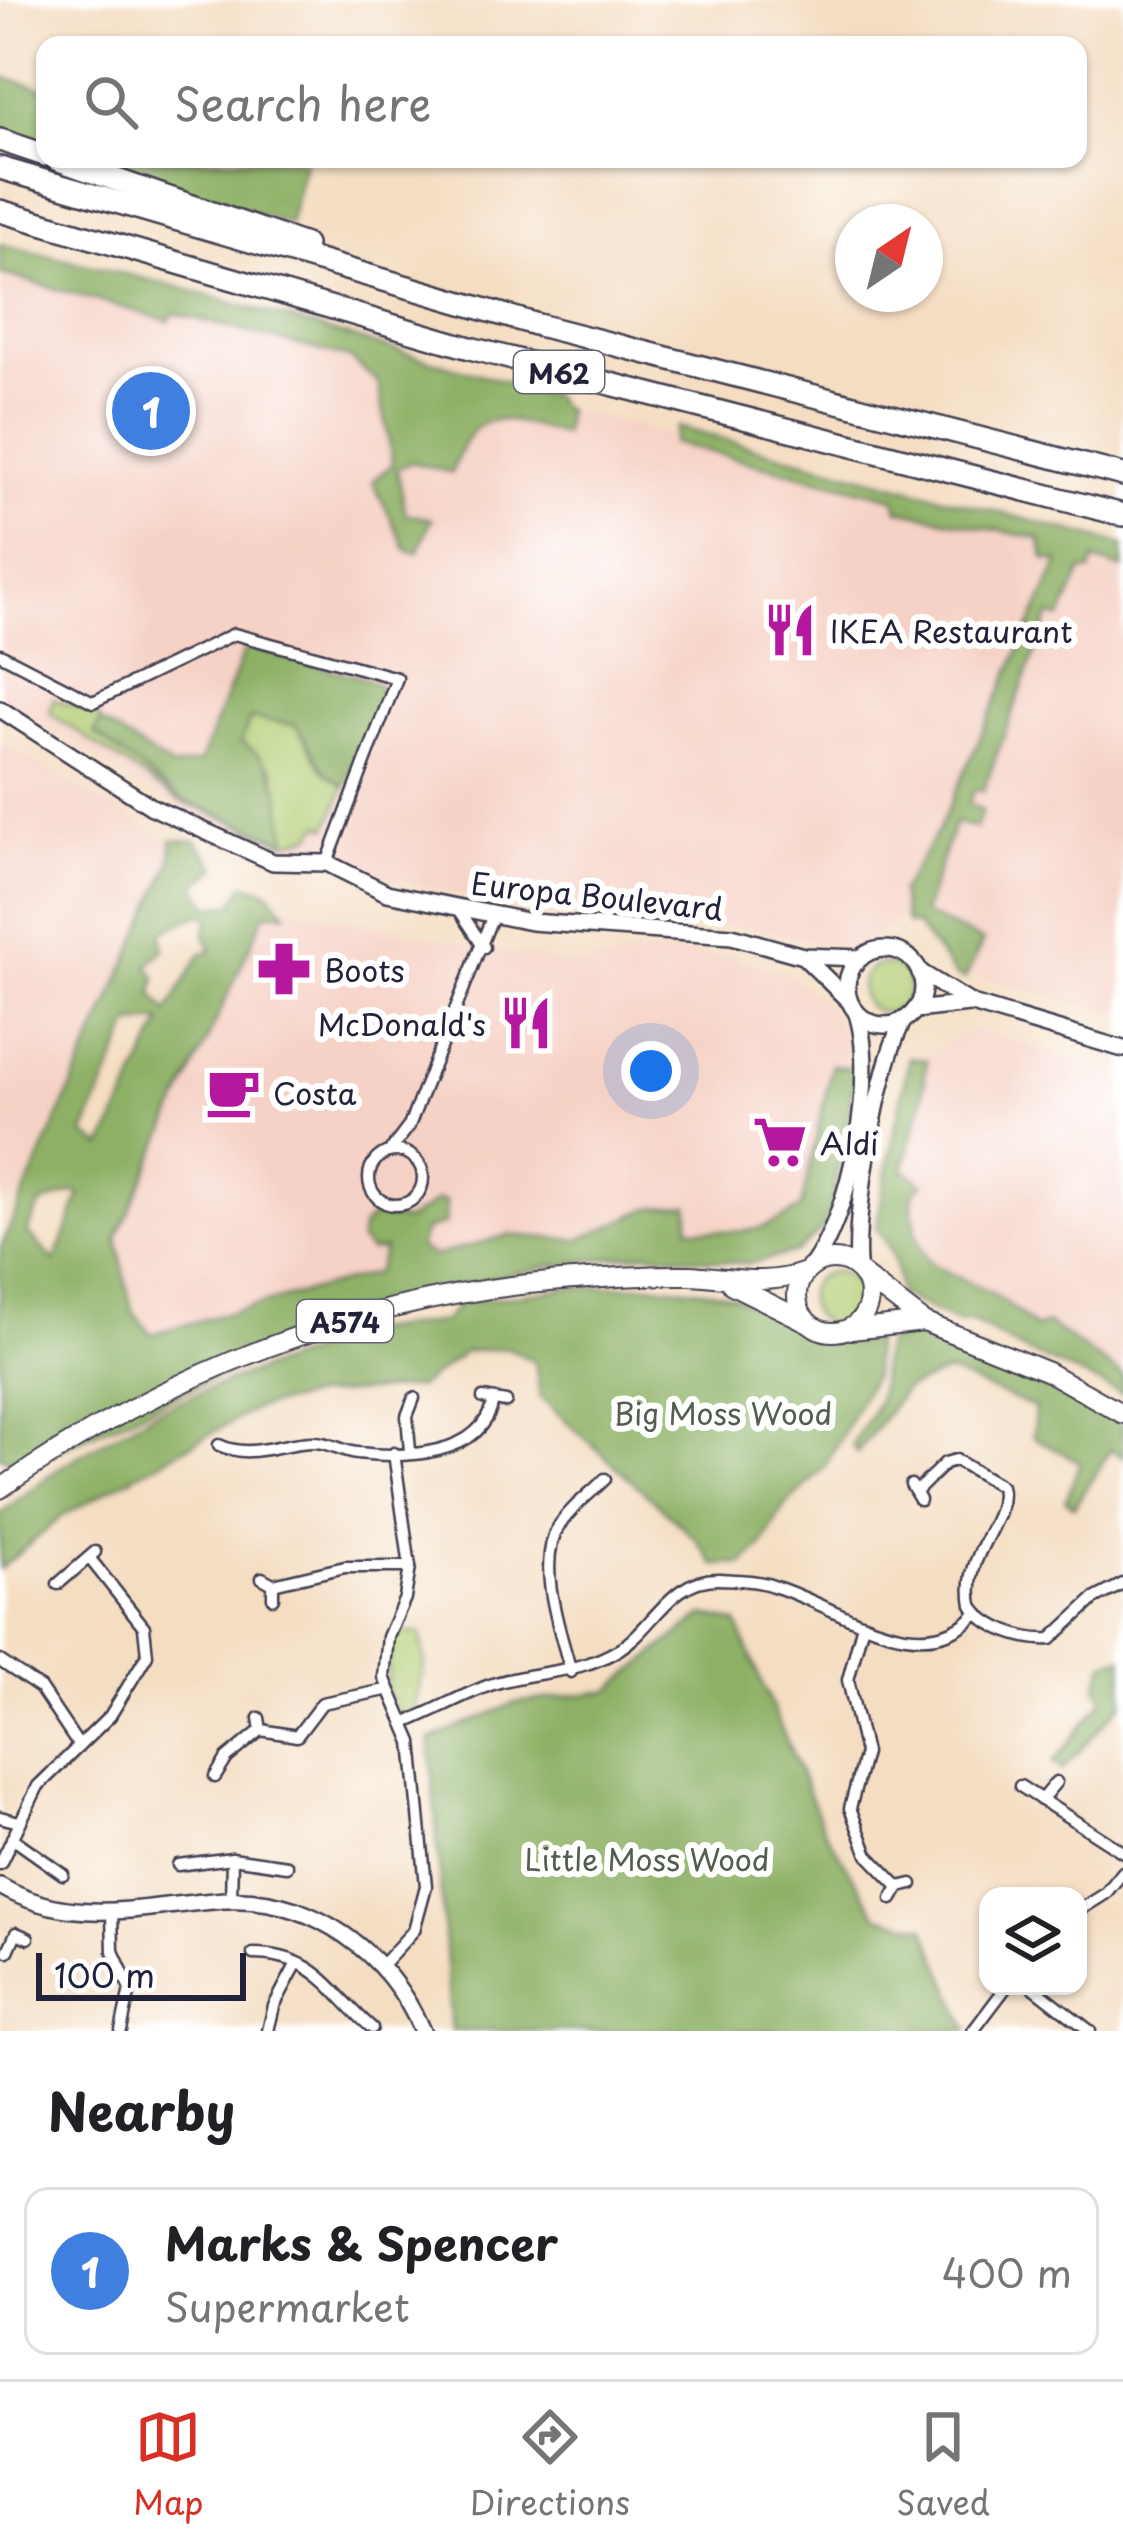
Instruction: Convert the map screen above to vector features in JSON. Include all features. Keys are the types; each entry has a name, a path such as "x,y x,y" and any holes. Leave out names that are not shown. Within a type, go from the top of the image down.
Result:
{"highway":[{"path":"0,140 36,152"},
{"name":"M62","path":"0,168 538,325 1123,475"},
{"path":"82,168 538,325"},
{"name":"M62","path":"0,211 470,349 1123,515"}],"main road":[{"name":"A574","path":"0,1489 128,1408 224,1364 339,1322 439,1298 539,1283 646,1275 769,1281 830,1260 862,1274 924,1322 1048,1372 1123,1414"},
{"path":"808,1270 797,1292 809,1323"},
{"path":"837,1332 859,1322 866,1312 862,1274"},
{"name":"A574","path":"726,1282 837,1332 924,1322"}],"street":[{"path":"0,654 93,701 233,634 398,678 341,814 327,863"},
{"name":"Europa Boulevard","path":"0,710 181,822 273,862 327,863 387,893 493,915 732,936 802,956 861,958"},
{"path":"458,908 484,947"},
{"path":"409,1126 412,1156 423,1178 418,1194 405,1204 387,1205 373,1194 368,1176 375,1160 390,1151 409,1126 430,1063 484,947 493,915"},
{"path":"808,1270 837,1224 865,1076 866,1042 848,980 861,958 895,950 920,972 972,1004 1123,1049"},
{"name":"Europa Boulevard","path":"802,956 854,1007"},
{"path":"862,1274 856,1227 889,1055 923,992 920,972"},
{"path":"854,1007 884,1025 910,1015 972,1004"},
{"path":"390,1151 412,1156"},
{"path":"410,1451 407,1416 414,1398"},
{"path":"217,1445 262,1451 313,1442 354,1453 410,1451 473,1438 494,1400"},
{"path":"956,1445 956,1460"},
{"path":"381,1966 414,1930 425,1886 415,1762 404,1723 386,1690 386,1648 405,1598 410,1567 394,1453"},
{"path":"916,1492 945,1462 956,1460 1001,1486"},
{"path":"572,1672 552,1586 552,1543 565,1518 606,1477"},
{"path":"1001,1486 1015,1478"},
{"path":"1001,1486 1001,1508 973,1562 970,1596 976,1613 1026,1638 1051,1639 1094,1599 1123,1584"},
{"path":"0,1864 38,1786 110,1716 149,1648 144,1627 93,1556 57,1585"},
{"path":"269,1587 345,1567 410,1567"},
{"path":"404,1723 498,1683 572,1672 633,1641 689,1583 711,1579 772,1585 863,1624 932,1637 953,1633 976,1613"},
{"path":"863,1624 848,1680 865,1753 850,1808 868,1855 906,1886 892,1899"},
{"path":"0,1660 40,1688 79,1746"},
{"path":"215,1778 260,1724 297,1736 322,1702 386,1690"},
{"path":"1041,1800 1056,1782"},
{"path":"1020,1786 1123,1852"},
{"path":"0,1817 19,1822"},
{"path":"12,1838 63,1874"},
{"path":"231,1900 232,1858"},
{"path":"178,1865 232,1858 287,1866"},
{"path":"1087,1905 1105,1894 1123,1872"},
{"path":"0,1886 51,1907 112,1913 231,1900 288,1908 326,1923 381,1966 422,2031"},
{"path":"112,1913 113,1952 130,1989 121,2031"},
{"path":"0,1924 22,1935 8,1951"},
{"path":"253,1954 297,1964 328,1978 372,2028"},
{"path":"268,2031 274,2006 297,1964"},
{"path":"973,2031 1000,1995"},
{"path":"1044,1995 1090,2031"}],"shaded area":[{"path":"0,260 1123,554 1123,1014 960,972 908,912 865,942 846,948 757,929 521,907 389,879 236,834 176,808 0,698"},
{"path":"0,742 179,847 15,1205 0,1194"},
{"path":"261,902 574,966 668,951 732,957 788,975 827,1006 846,1042 847,1067 821,1192 805,1215 769,1229 650,1225 282,1324 148,1329 108,1236"},
{"path":"972,1028 1123,1076 1123,1393 940,1288 901,1194 924,1058"}],"green space":[{"path":"0,76 36,86 36,141 0,129"},
{"path":"118,168 303,168 289,224"},
{"path":"0,244 174,286 551,395 566,413 563,434 493,420 471,434 452,473 412,462 397,469 406,514 432,519 418,553 407,550 372,481 393,464 378,382 350,358 173,313 169,321 0,273"},
{"path":"677,427 1123,545 1123,569 1094,560 1091,571 1082,571 1061,618 1049,616 983,791 974,790 969,804 982,810 976,828 955,822 923,914 983,941 965,979 956,976 916,925 906,923 900,892 938,831 1059,562 1045,559 1040,539 898,510 895,498 673,443"},
{"path":"246,646 374,681 384,691 345,786 326,773 296,725 250,718 241,743 272,772 287,842 178,798 94,733 101,722 173,768 200,762"},
{"path":"53,699 95,712 101,722 94,732 286,841 274,770 241,743 250,718 296,725 325,773 345,786 328,827 321,824 311,836 285,843 177,800 50,713"},
{"path":"172,840 196,841 217,867 196,885 209,906 233,904 245,884 268,891 286,913 265,913 117,1238 132,1310 151,1334 376,1273 384,1249 369,1251 360,1240 363,1226 373,1215 406,1221 438,1200 446,1202 445,1224 425,1230 419,1248 434,1256 509,1235 578,1240 650,1208 689,1205 689,1228 735,1231 772,1224 801,1207 832,1065 857,1069 823,1228 797,1252 748,1264 646,1253 549,1266 377,1304 22,1466 0,1456 0,1249 171,863","holes":["201,914 209,919 205,935 212,951 201,953 167,1012 153,994 156,977 148,966 164,949 162,932","162,1022 103,1147 84,1134 131,1024","74,1192 80,1195 55,1261 27,1232 41,1204"]},
{"path":"885,964 902,971 909,988 902,1005 885,1012 868,1005 861,988 868,971"},
{"path":"909,1057 927,1060 922,1102 903,1169 923,1184 912,1195 923,1253 940,1269 1003,1300 1035,1328 1048,1324 1123,1376 1123,1395 968,1320 959,1323 899,1295 894,1261 876,1228"},
{"path":"834,1272 852,1280 860,1298 852,1316 834,1324 816,1316 808,1298 816,1280"},
{"name":"Big Moss Wood","path":"654,1285 721,1293 831,1335 874,1337 873,1376 824,1468 783,1508 761,1547 743,1564 714,1565 696,1539 540,1397 535,1362 508,1348 464,1352 419,1387 314,1396 257,1408 64,1515 0,1569 0,1514 62,1466 156,1411 373,1331 444,1321 460,1303 567,1288"},
{"path":"904,1332 990,1355 1072,1395 1123,1425 1123,1457 1111,1449 1074,1507 1066,1500 1080,1462 1033,1437 1035,1408 947,1372 905,1389 857,1453 852,1445 877,1401 883,1351 894,1336"},
{"name":"Little Moss Wood","path":"704,1615 737,1623 823,1828 878,1916 925,1927 968,2031 451,2031 430,1740 515,1703 608,1691"},
{"path":"392,1633 420,1633 425,1662 412,1720 404,1723 386,1690"},
{"path":"1123,1657 1123,1703 1062,1770 1053,1763 1104,1699 1097,1686 1105,1663"}],"place":[{"name":"Marks & Spencer","path":"151,411"},
{"name":"IKEA Restaurant","path":"790,630"},
{"name":"Boots","path":"284,969"},
{"name":"McDonald's","path":"526,1023"},
{"name":"Costa","path":"233,1092"},
{"name":"Aldi","path":"780,1142"}]}
